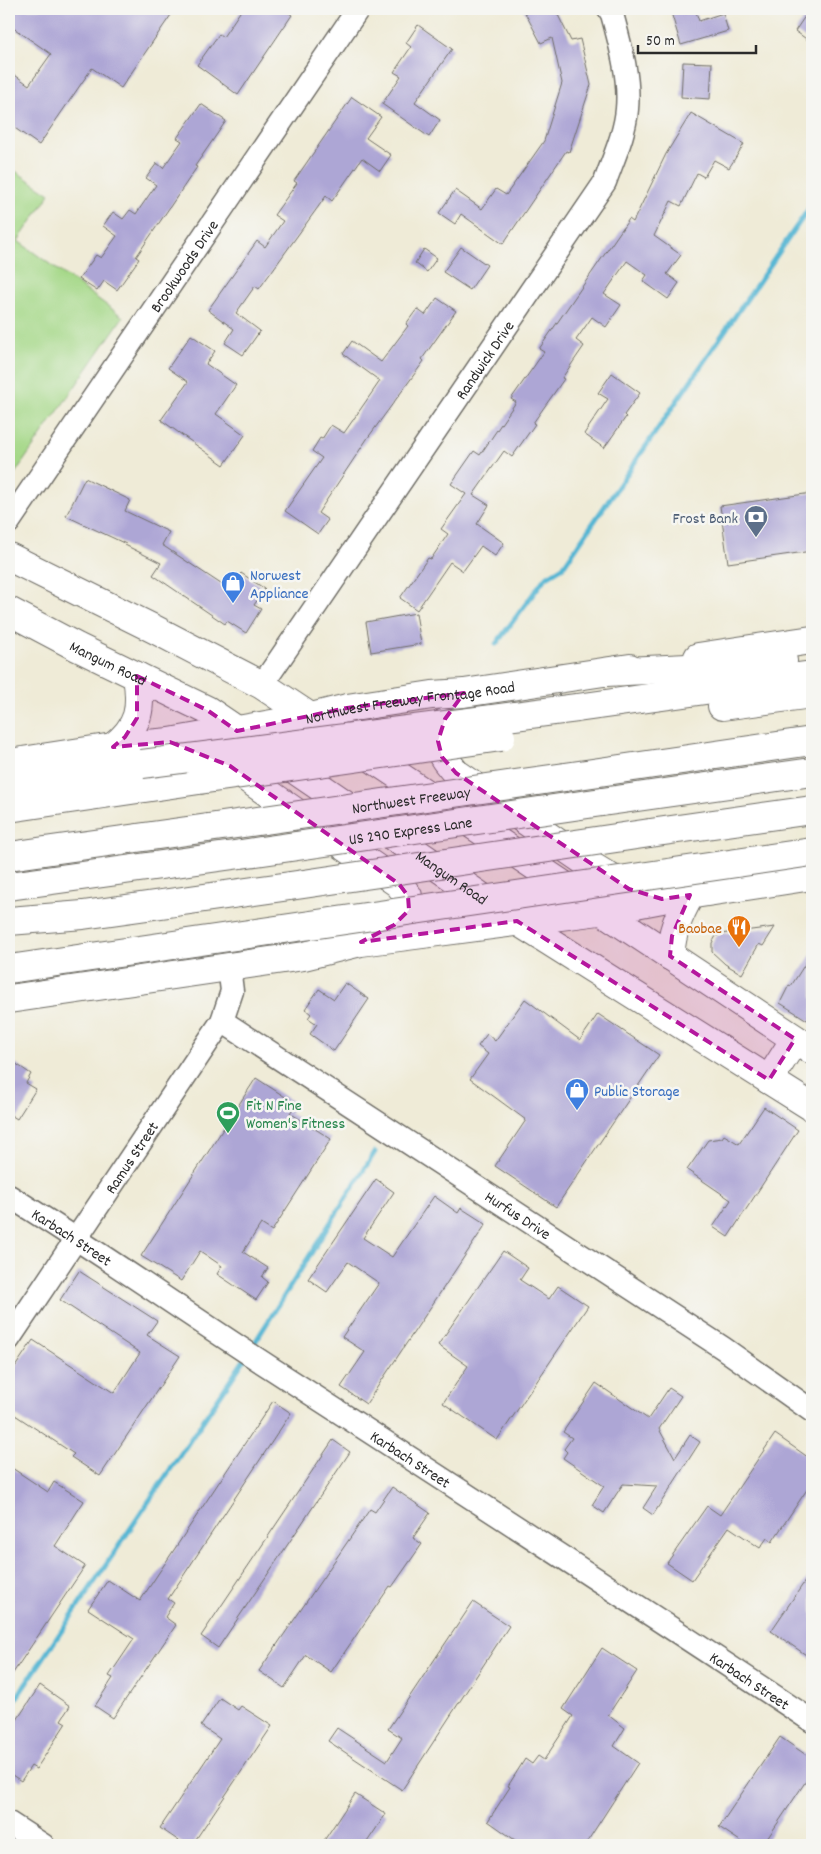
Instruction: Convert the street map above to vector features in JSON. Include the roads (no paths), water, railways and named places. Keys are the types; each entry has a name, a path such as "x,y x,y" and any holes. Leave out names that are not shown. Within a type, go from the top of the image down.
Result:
{"main road":[{"path":"9,557 262,685 599,911 804,1045 769,1080"},
{"name":"Mangum Road","path":"9,611 77,647 207,710 517,921 812,1108"},
{"name":"Northwest Freeway Frontage Road","path":"9,763 113,747 170,742 238,731 348,708 432,695 464,693 812,640"},
{"path":"606,672 728,666 812,658"},
{"path":"9,783 812,675"},
{"path":"113,747 125,737 137,718 140,696 136,676"},
{"path":"464,693 445,719 438,741 442,757 456,773 592,867 629,889 662,899"},
{"path":"9,808 572,726 812,694"},
{"name":"Northwest Freeway","path":"9,856 812,741"},
{"path":"170,742 230,766 399,884 408,896 409,910 394,925 361,942"},
{"name":"US 290 Express Lane","path":"9,886 812,772"},
{"path":"9,921 83,915 812,810"},
{"path":"9,969 812,852"},
{"path":"9,999 304,956 361,942 599,911 662,899 812,876"},
{"path":"670,956 672,936 680,914 690,895"},
{"path":"9,936 83,915"}],"street":[{"name":"Brookwoods Drive","path":"9,522 358,9"},
{"name":"Randwick Drive","path":"262,685 605,182 620,142 627,108 624,63 612,14 608,9"},
{"name":"Ramus Street","path":"9,1338 222,1021 232,991 229,967"},
{"name":"Hurfus Drive","path":"222,1021 723,1348 812,1411"},
{"name":"Karbach Street","path":"9,1196 76,1237 259,1360 812,1721"},
{"path":"9,1823 43,1845"}],"waterway":[{"path":"496,644 545,578 563,567 812,204"},
{"path":"252,1347 375,1152"},
{"path":"9,1709 246,1357"}],"place":[{"name":"Frost Bank","path":"756,538"},
{"name":"Norwest Appliance","path":"233,604"},
{"name":"Baobae","path":"739,948"},
{"name":"Public Storage","path":"577,1111"},
{"name":"Fit N Fine Women's Fitness","path":"228,1134"}]}
